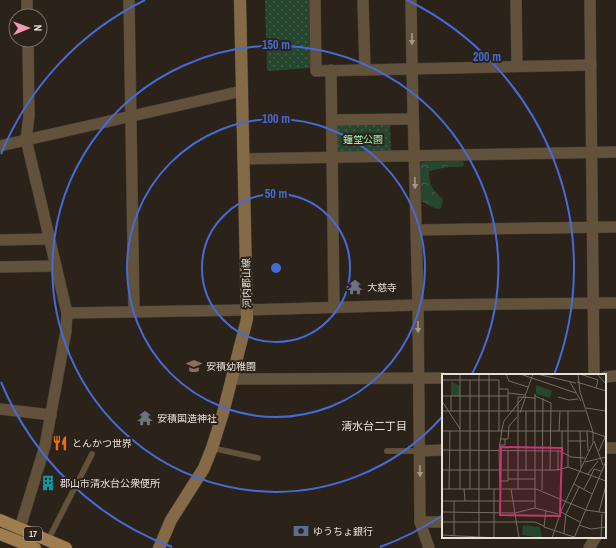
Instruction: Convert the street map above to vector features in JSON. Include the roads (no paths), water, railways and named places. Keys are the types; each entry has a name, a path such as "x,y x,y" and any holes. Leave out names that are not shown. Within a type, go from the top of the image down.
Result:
{"main road":[{"name":"河内郡山線","path":"159,548 171,520 204,468 212,448 223,413 247,319 240,0"},
{"name":"17","path":"0,520 66,548"},
{"name":"17","path":"0,534 35,548"}],"street":[{"path":"129,0 134,312"},
{"path":"314,0 316,71 591,64"},
{"path":"363,0 365,70"},
{"path":"411,0 418,305 420,522 429,548"},
{"path":"516,0 517,66"},
{"path":"590,0 594,374"},
{"path":"20,528 45,446 66,331 67,313 26,140 28,116 28,48"},
{"path":"331,70 334,308"},
{"path":"0,146 242,91"},
{"path":"332,120 413,118"},
{"path":"243,159 616,152"},
{"path":"416,230 616,227"},
{"path":"0,240 49,239"},
{"path":"0,267 56,266"},
{"path":"67,313 418,305 616,303"},
{"path":"606,377 616,376"},
{"path":"231,379 442,378"},
{"path":"0,409 51,415"},
{"path":"419,451 442,450"},
{"path":"420,522 442,522"},
{"path":"589,548 595,538"}],"lane":[{"path":"212,448 258,458"},
{"path":"387,451 419,451"},
{"path":"48,540 92,454"}],"place":[{"name":"大慈寺","path":"355,287"},
{"name":"安積幼稚園","path":"194,366"},
{"name":"安積国造神社","path":"145,418"},
{"name":"とんかつ世界","path":"60,443"},
{"name":"郡山市清水台公衆便所","path":"48,483"},
{"name":"ゆうちょ銀行","path":"301,531"}],"district":[{"name":"清水台二丁目","path":"374,426"}],"park label":[{"name":"鐘堂公園","path":"363,139"}]}
